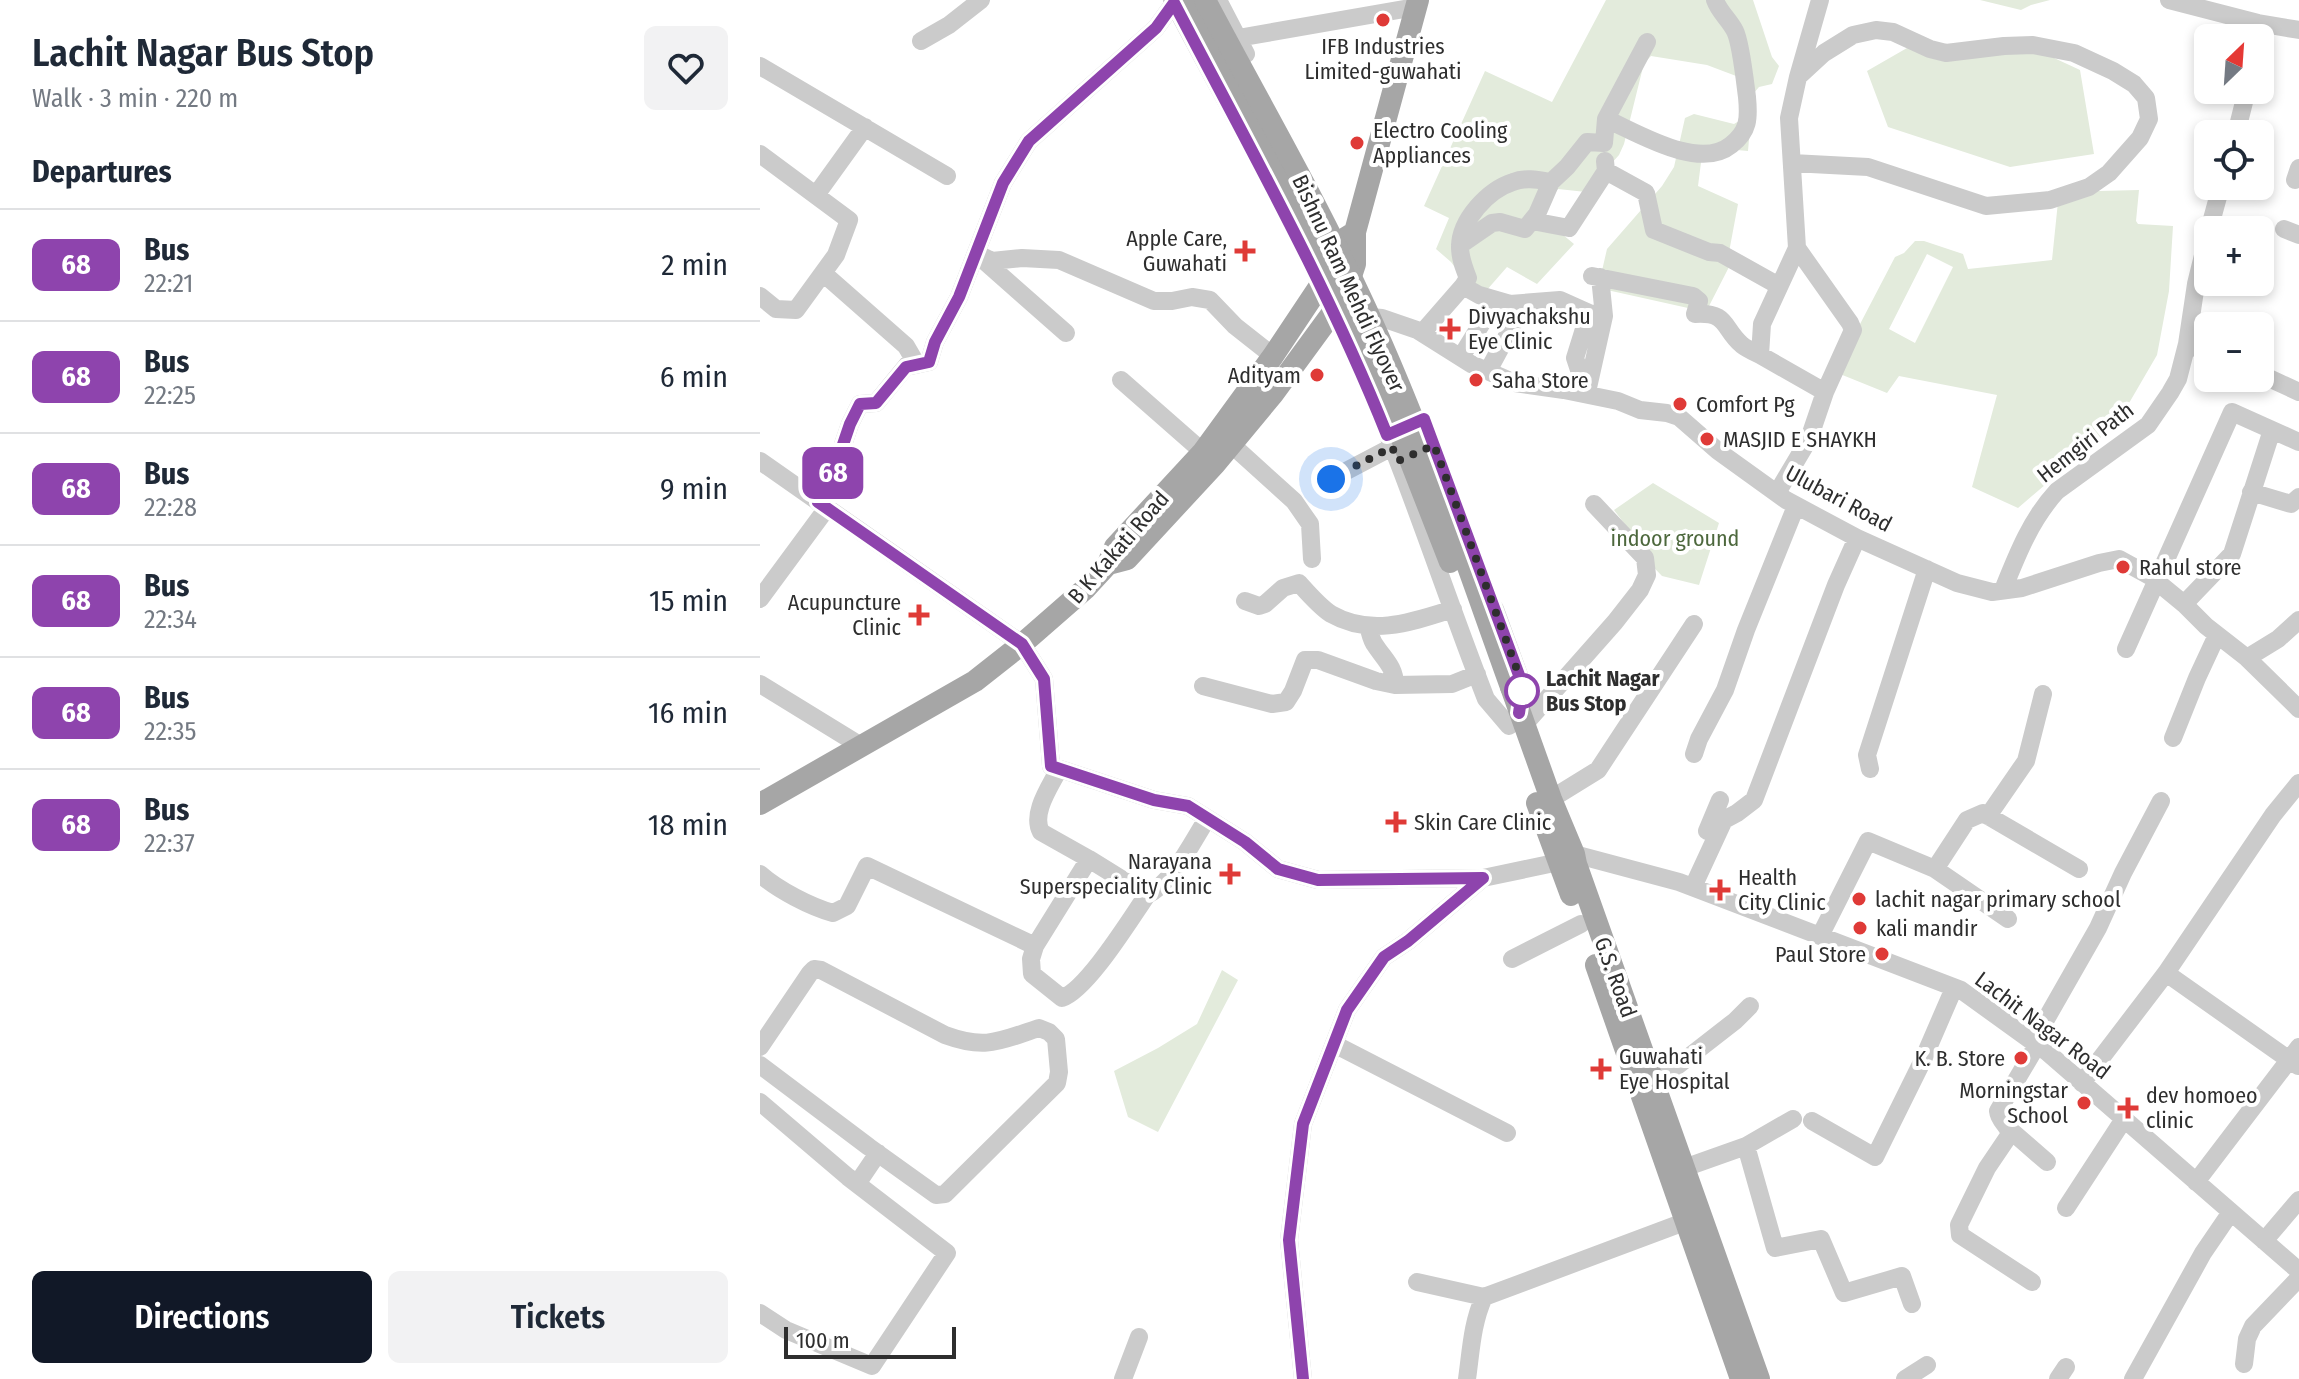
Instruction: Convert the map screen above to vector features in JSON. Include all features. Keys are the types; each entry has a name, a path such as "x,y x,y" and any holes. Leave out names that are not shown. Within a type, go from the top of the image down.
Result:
{"main road":[{"name":"Bishnu Ram Mehdi Flyover","path":"1205,0 1330,234 1378,335 1415,429 1517,722"},
{"name":"Bishnu Ram Mehdi Flyover","path":"1177,1 1326,261 1351,313 1467,607 1504,689"},
{"path":"1108,564 1127,559 1231,444 1273,394 1345,294 1355,264 1348,236 1417,4"},
{"name":"B K Kakati Road","path":"760,804 975,681 1085,589 1108,564 1115,547 1203,452 1273,356 1321,284 1348,236"},
{"name":"G.S. Road","path":"1517,722 1551,799 1581,924 1741,1379"},
{"name":"G.S. Road","path":"1517,722 1567,858 1576,864 1759,1379"}],"street":[{"path":"921,41 949,25 981,0"},
{"path":"1218,0 1348,236"},
{"path":"1606,119 1666,146 1699,156 1723,152 1739,139 1749,120 1746,87 1736,32 1718,9 1715,0"},
{"path":"1760,355 1762,324 1797,248 1789,118 1820,0"},
{"path":"2169,0 2238,24"},
{"path":"906,367 929,362 935,342 959,297 1003,183 1029,141 1156,28 1177,1 1321,284 1362,373 1486,699 1517,722"},
{"path":"1238,38 1417,4"},
{"path":"1792,163 1868,167 1986,206 2050,200 2089,187 2109,173 2140,138 2149,119 2146,98 2134,84 2074,53 2033,45 1946,53 1893,32 1876,30 1853,35 1824,53 1798,77"},
{"path":"2274,31 2299,30"},
{"path":"1532,221 1569,228 1606,171 1606,119 1647,42"},
{"path":"760,66 947,176"},
{"path":"816,195 865,127"},
{"path":"1460,245 1492,223 1500,222 1525,229 1537,214 1551,182 1587,142 1604,143"},
{"path":"760,154 849,220 836,255 796,310 776,309 760,296"},
{"path":"1606,171 1646,193 1654,230 1709,252 1720,253 1779,286"},
{"path":"1422,333 1468,278 1460,245 1463,229 1476,208 1497,190 1514,181 1551,182"},
{"path":"1777,493 1809,439 1825,392 1853,330 1797,248"},
{"path":"976,253 1066,333"},
{"path":"976,253 992,261 1022,258 1059,260 1154,301 1192,297 1210,300 1235,326 1273,356"},
{"path":"1355,264 1382,318 1424,419 1523,686 1517,722"},
{"path":"760,599 822,505 860,404 876,403 913,358 906,346 823,273"},
{"path":"1587,394 1596,315 1596,277 1693,296 1699,301 1695,314 1708,313 1721,318 1742,345 1825,392"},
{"path":"1463,286 1479,295 1503,302 1560,300 1596,315"},
{"name":"Hemgiri Path","path":"2003,590 2028,533 2045,504 2064,485 2148,425 2178,379 2194,296"},
{"path":"1461,357 1503,302"},
{"path":"1488,371 1515,321 1503,302"},
{"name":"Ulubari Road","path":"1333,312 1382,318 1422,333 1471,364 1515,383 1587,394 1640,410 1679,417 1718,451 1796,506 1857,538 1957,583 1992,592 2022,588 2119,559 2157,582 2184,604 2247,658 2299,709"},
{"path":"2187,344 2194,347"},
{"path":"1121,380 1203,452"},
{"path":"2274,380 2299,392"},
{"path":"2126,649 2232,412 2299,442"},
{"path":"1331,479 1393,448 1424,419"},
{"path":"2184,604 2232,554 2272,430"},
{"path":"1231,444 1294,501 1310,524 1312,559"},
{"path":"1393,448 1434,445"},
{"path":"760,461 1022,644 1044,679 1051,766 1154,800 1188,806 1245,842 1278,869 1318,880 1483,878 1567,858"},
{"path":"2251,492 2291,504 2299,497"},
{"path":"1517,722 1615,622 1640,590 1647,575 1645,558 1594,504"},
{"path":"1694,754 1725,690 1796,506"},
{"path":"1689,885 1724,820 1754,800 1857,538"},
{"path":"1870,769 1867,755 1927,569"},
{"path":"1245,601 1259,606 1265,604 1283,588 1299,583 1329,613 1358,626 1391,627 1453,609"},
{"path":"2247,658 2278,639 2299,620"},
{"path":"1551,799 1598,770 1694,624"},
{"path":"1368,626 1373,644 1395,673 1395,685"},
{"path":"2173,738 2217,635"},
{"path":"1203,686 1272,704 1286,702 1305,660 1318,660 1395,685 1452,684 1477,674"},
{"path":"760,684 861,746"},
{"path":"1988,816 2026,761 2043,694"},
{"path":"1059,769 1038,815 1037,825 1041,832 1147,895"},
{"path":"2082,1083 2166,973 2273,815 2299,783"},
{"path":"1689,885 1720,800"},
{"path":"2047,1162 1998,1118 1998,1111 2098,928 2161,801"},
{"path":"1935,869 1967,820 1983,813 2079,869"},
{"path":"1089,859 1035,946 1031,959 1032,974 1062,998 1070,995 1094,968 1147,895 1168,879 1207,819"},
{"path":"1820,936 1868,841 1935,869 2008,919"},
{"name":"Lachit Nagar Road","path":"1567,858 1689,885 1961,990 2035,1043 2299,1271"},
{"path":"760,874 796,896 833,913 847,906 867,866 1035,946"},
{"path":"1303,1379 1289,1240 1303,1124 1347,1010 1384,957 1408,941 1483,878"},
{"path":"1512,959 1581,924"},
{"path":"760,1047 814,969 945,1035 966,1042 989,1044 1039,1028 1049,1032 1056,1039 1059,1072 1057,1083 945,1194 936,1195 761,1067"},
{"path":"2166,973 2296,1057 2196,1182"},
{"path":"1684,1168 1746,1146 1802,1120 1875,1157 1954,988"},
{"path":"1654,1084 1750,1006"},
{"path":"1334,1044 1507,1133"},
{"path":"760,1102 852,1180 947,1253 872,1366 786,1330 760,1313"},
{"path":"2066,1208 2124,1119"},
{"path":"2009,1129 2010,1134 1987,1168 1959,1225 1960,1235 2032,1282"},
{"path":"1746,1146 1775,1248 1821,1239 1844,1293 1902,1276 1912,1304"},
{"path":"852,1180 874,1150"},
{"path":"2264,1241 2299,1200"},
{"path":"2133,1379 2203,1253 2231,1212"},
{"path":"1417,1282 1484,1297 1687,1221"},
{"path":"2244,1364 2247,1339 2253,1326 2299,1278"},
{"path":"1467,1379 1478,1310 1484,1297"},
{"path":"1123,1379 1139,1337"},
{"path":"1905,1379 1927,1365"}],"green space":[{"path":"1606,0 1753,0 1772,57 1779,66 1772,84 1759,87 1753,94 1748,151 1703,147 1698,186 1738,204 1727,263 1729,267 1708,308 1697,310 1598,288 1607,249 1662,186 1674,167 1685,118 1694,114 1734,124 1739,121 1744,79 1707,65 1651,56 1644,63 1619,155 1586,192 1558,189 1538,214 1574,244 1537,284 1507,267 1479,299 1451,262 1436,249 1449,218 1424,206 1485,71 1552,102"},
{"path":"1980,0 2050,0 2021,10"},
{"path":"2022,43 2080,70 2094,154 2010,167 1888,127 1867,71 1907,48"},
{"path":"2139,190 2138,224 2173,226 2169,291 2157,355 2125,410 2126,416 2018,508 1972,487 1997,395 1899,376 1887,393 1835,372 1895,257 1904,253 1915,241 1924,241 1963,254 1968,269 2052,260 2059,192","holes":["1927,254 1953,267 1915,343 1889,329"]},
{"name":"indoor ground","path":"1653,483 1719,523 1699,585 1662,576 1638,551 1627,527 1614,510"},
{"path":"1222,970 1238,980 1158,1132 1128,1117 1114,1071 1197,1024"}],"bus line":[{"name":"68","path":"1303,1379 1289,1240 1303,1124 1347,1010 1384,957 1408,941 1483,878 1318,880 1278,869 1245,842 1188,806 1154,800 1051,766 1044,679 1022,644 818,502 860,404 876,403 906,367 929,362 935,342 959,297 1003,183 1029,141 1156,28 1174,3 1316,272 1387,435 1424,419 1523,686 1519,713"}],"place":[{"name":"IFB Industries Limited-guwahati","path":"1383,20"},
{"name":"Electro Cooling Appliances","path":"1357,143"},
{"name":"Apple Care, Guwahati","path":"1245,251"},
{"name":"Divyachakshu Eye Clinic","path":"1450,329"},
{"name":"Adityam","path":"1317,375"},
{"name":"Saha Store","path":"1476,380"},
{"name":"Comfort Pg","path":"1680,404"},
{"name":"MASJID E SHAYKH","path":"1707,439"},
{"name":"Rahul store","path":"2123,567"},
{"name":"Acupuncture Clinic","path":"919,615"},
{"name":"Lachit Nagar Bus Stop","path":"1522,691"},
{"name":"Skin Care Clinic","path":"1396,822"},
{"name":"Narayana Superspeciality Clinic","path":"1230,874"},
{"name":"Health City Clinic","path":"1720,890"},
{"name":"lachit nagar primary school","path":"1859,899"},
{"name":"kali mandir","path":"1860,928"},
{"name":"Paul Store","path":"1882,954"},
{"name":"K. B. Store","path":"2021,1058"},
{"name":"Guwahati Eye Hospital","path":"1601,1069"},
{"name":"Morningstar School","path":"2084,1103"},
{"name":"dev homoeo clinic","path":"2128,1108"}],"route":[{"path":"1331,479 1392,447 1398,461 1434,445 1523,686 1522,691"}]}
